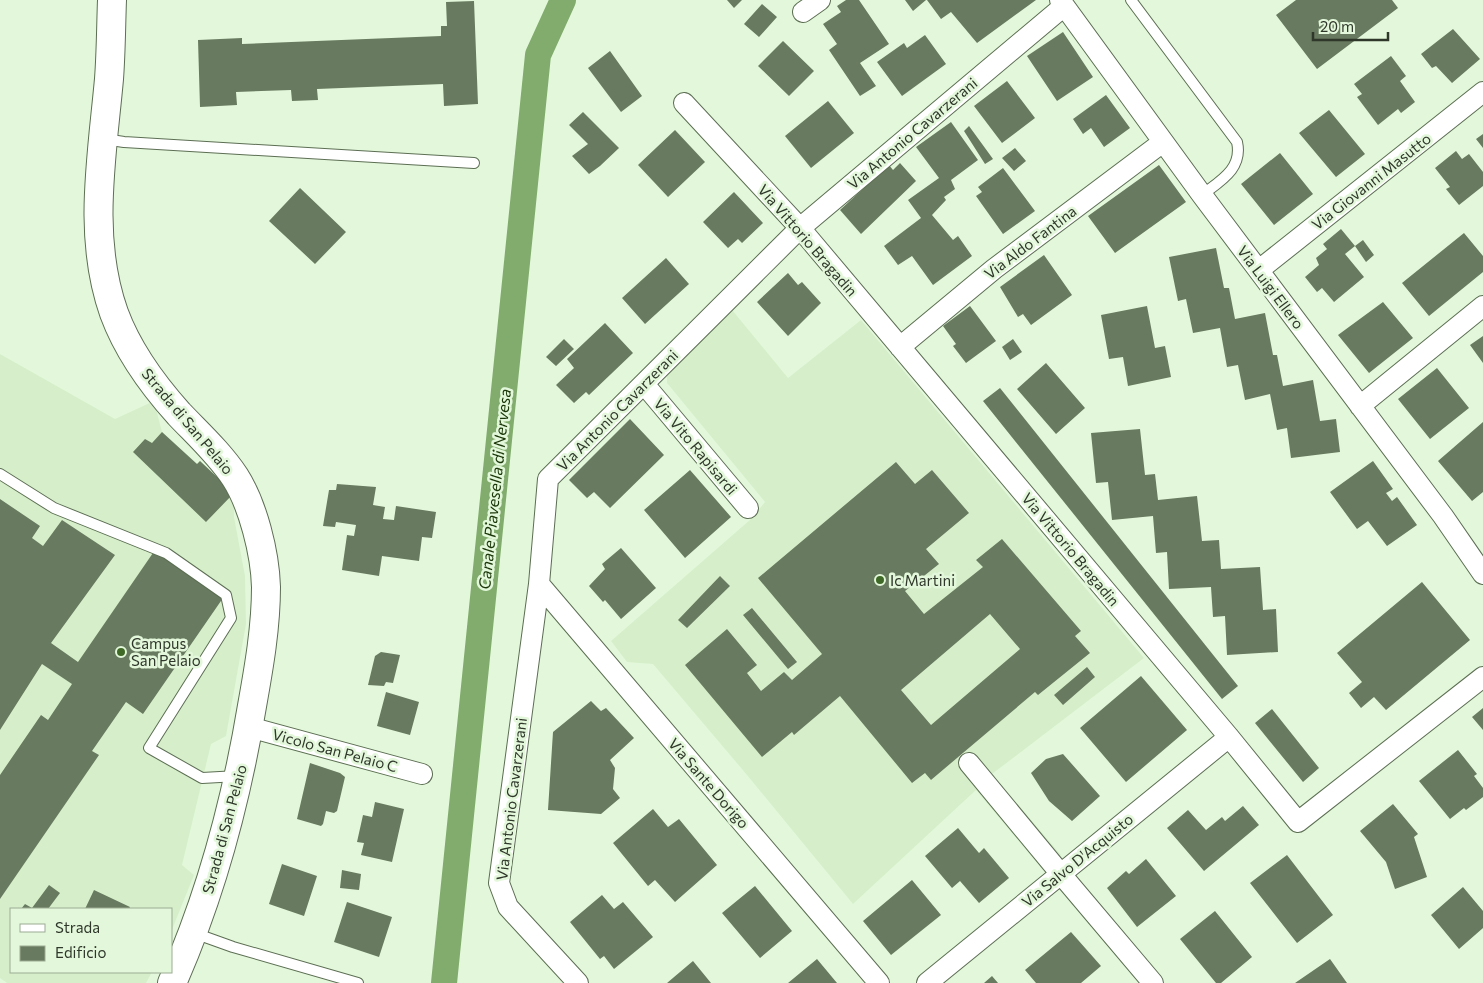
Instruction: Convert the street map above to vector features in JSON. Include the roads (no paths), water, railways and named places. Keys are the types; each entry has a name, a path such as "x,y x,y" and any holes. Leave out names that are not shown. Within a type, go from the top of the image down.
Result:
{"street":[{"name":"Strada di San Pelaio","path":"112,0 109,76 98,210 99,242 104,274 114,312 129,348 152,383 209,445 235,477 250,505 260,540 266,585 263,638 249,727 238,776 220,852 194,933 172,983"},
{"path":"803,12 820,0"},
{"name":"Via Luigi Ellero","path":"1065,2 1202,196 1260,270 1443,516 1483,574"},
{"name":"Via Antonio Cavarzerani","path":"578,983 508,907 499,883 539,584 548,479 800,228 1065,2"},
{"name":"Via Giovanni Masutto","path":"1260,270 1483,92"},
{"name":"Via Vittorio Bragadin","path":"684,103 800,228 1229,737 1298,822 1483,678"},
{"name":"Via Aldo Fantina","path":"900,347 994,269 1163,142"},
{"path":"1360,406 1483,306"},
{"name":"Via Vito Rapisardi","path":"644,384 748,508"},
{"name":"Via Sante Dorigo","path":"539,584 879,983"},
{"name":"Vicolo San Pelaio C","path":"249,727 422,774"},
{"name":"Via Salvo D'Acquisto","path":"927,983 1229,737"},
{"path":"969,763 1153,983"}],"lane":[{"path":"1132,0 1237,142 1238,160 1226,177 1202,196"},
{"path":"103,139 124,142 474,163"},
{"path":"0,474 54,508 166,553 226,596 231,618 149,748 202,778 238,776"},
{"path":"194,933 358,983"}],"waterway":[{"name":"Canale Piavesella di Nervesa","path":"444,983 538,55 563,0"}],"place":[{"name":"Ic Martini","path":"880,580"},
{"name":"Campus San Pelaio","path":"121,652"}]}
